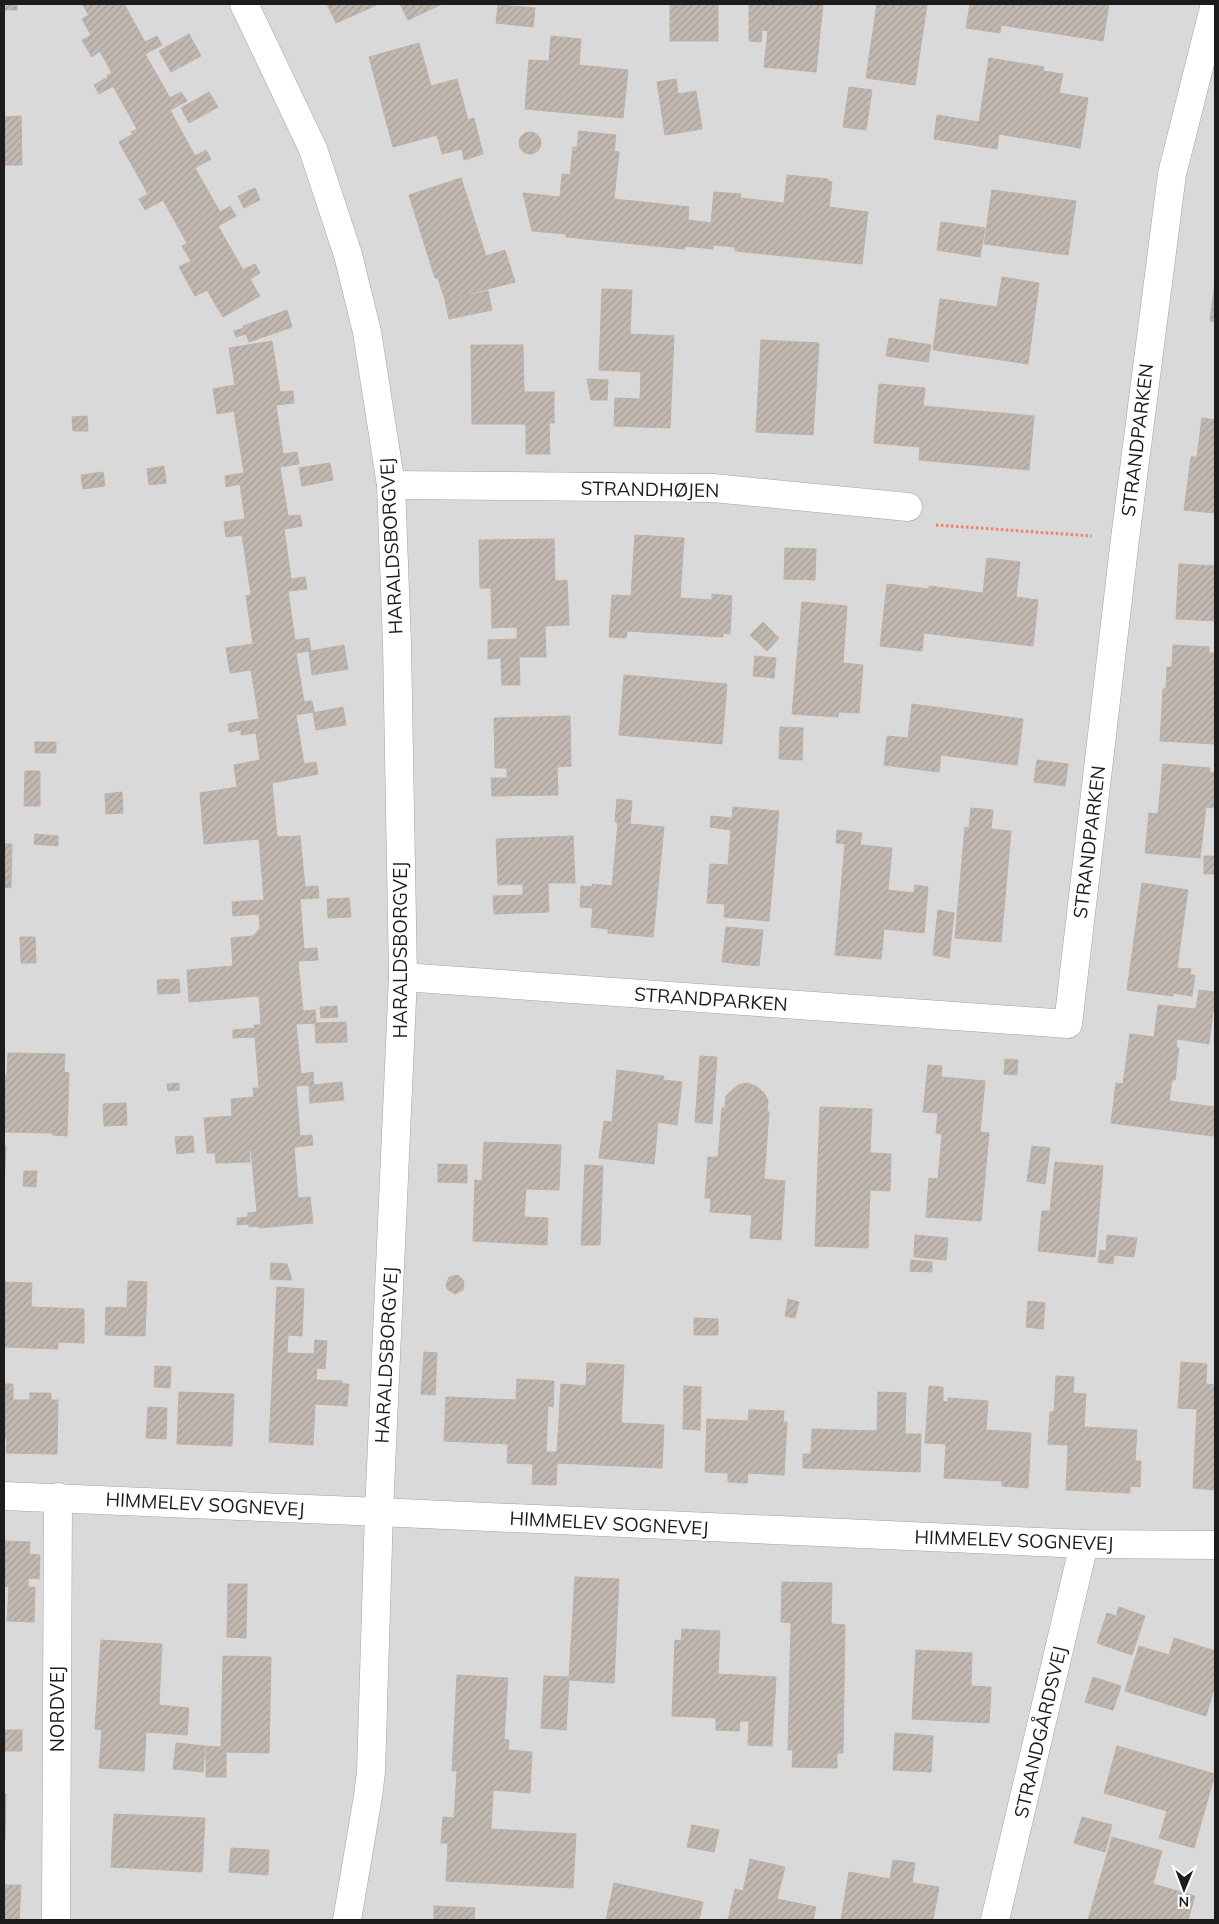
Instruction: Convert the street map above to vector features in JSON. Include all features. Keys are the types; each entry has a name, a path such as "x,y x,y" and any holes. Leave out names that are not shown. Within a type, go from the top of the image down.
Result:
{"street":[{"name":"HARALDSBORGVEJ","path":"244,4 313,149 348,255 367,332 391,485 397,643 403,977 379,1512 371,1772 347,1920"},
{"name":"STRANDPARKEN","path":"403,977 1068,1024 1125,539 1172,174 1215,4"},
{"name":"STRANDHØJEN","path":"391,485 713,488 908,507"},
{"name":"HIMMELEV SOGNEVEJ","path":"4,1496 1084,1544 1215,1545"},
{"name":"NORDVEJ","path":"56,1920 58,1497"},
{"name":"STRANDGÅRDSVEJ","path":"995,1920 1084,1544"}],"path":[{"path":"908,507 920,524 1125,539"}],"shaded area":[{"path":"4,4 1215,4 1215,1920 4,1920"}],"building":[{"path":"4,4 17,4 17,10 4,10"},
{"path":"82,4 124,4 145,42 157,36 162,45 145,54 170,98 181,92 187,101 170,110 195,156 206,150 211,159 195,168 220,212 230,206 236,216 218,226 243,270 255,264 260,273 250,279 260,296 223,317 207,290 195,296 179,267 191,261 182,246 187,243 163,200 145,210 139,199 148,194 119,142 133,134 131,132 137,129 113,86 99,94 94,85 112,73 100,51 92,57 82,40 91,35 82,19 89,15"},
{"path":"327,4 379,4 336,23"},
{"path":"400,4 442,4 408,20"},
{"path":"670,4 718,4 718,41 670,41"},
{"path":"749,4 823,4 816,72 764,67 768,31 762,30 761,42 749,41"},
{"path":"877,4 927,4 915,85 866,78"},
{"path":"970,4 1109,4 1103,41 1001,25 1000,33 966,28"},
{"path":"498,5 535,8 533,27 496,23"},
{"path":"189,34 201,56 171,72 159,51"},
{"path":"551,36 581,39 579,65 628,70 623,118 525,109 529,60 549,61"},
{"path":"419,43 431,86 457,79 468,120 474,118 483,154 464,160 462,149 442,154 437,135 393,147 369,57"},
{"path":"989,58 1044,67 1043,71 1063,74 1059,93 1088,98 1080,148 999,134 997,149 934,139 937,115 979,122"},
{"path":"676,79 678,94 696,91 702,129 665,135 657,82"},
{"path":"849,87 872,90 866,130 843,127"},
{"path":"209,92 218,107 189,123 181,108"},
{"path":"21,116 22,165 4,165 4,117"},
{"path":"579,131 616,135 614,151 619,152 614,199 689,207 688,220 711,223 714,192 741,194 740,198 784,203 787,175 828,179 828,181 832,182 829,207 868,212 862,264 735,251 735,247 713,245 713,249 685,246 684,249 566,237 566,234 532,231 523,193 560,197 562,174 570,175 573,147 577,147"},
{"path":"530,132 538,135 541,143 538,151 530,154 522,151 519,143 522,135"},
{"path":"461,178 486,256 505,250 515,282 445,300 438,278 435,278 409,195"},
{"path":"255,188 260,200 244,208 238,196"},
{"path":"992,190 1076,201 1068,255 984,244"},
{"path":"941,222 985,228 980,257 937,250"},
{"path":"1002,277 1039,283 1028,364 933,350 940,299 997,307"},
{"path":"1215,281 1215,322 1210,321"},
{"path":"602,289 632,290 630,334 674,336 670,428 614,426 615,398 640,399 641,372 599,370"},
{"path":"488,291 492,310 449,319 445,300"},
{"path":"287,310 292,327 249,342 246,334 236,337 234,331 244,328 243,326"},
{"path":"889,338 931,345 928,362 886,356"},
{"path":"761,340 819,343 813,435 756,432"},
{"path":"272,341 280,392 293,391 294,403 276,405 283,454 297,452 299,464 280,467 288,516 300,515 302,526 284,529 291,579 305,577 307,589 288,591 295,640 309,638 311,651 344,645 348,669 312,675 309,651 296,653 304,702 312,701 314,712 296,715 304,764 316,762 318,774 272,783 277,837 300,836 305,887 318,886 319,898 300,899 304,949 317,948 318,960 298,961 303,1011 315,1010 316,1023 296,1024 301,1074 313,1072 314,1085 342,1082 344,1100 310,1103 309,1085 296,1086 300,1136 312,1135 313,1145 294,1147 298,1198 310,1197 313,1223 259,1228 259,1226 249,1227 249,1224 237,1225 237,1218 248,1217 248,1213 257,1212 251,1151 249,1150 250,1162 216,1163 215,1153 207,1153 204,1118 232,1116 231,1099 254,1097 253,1088 259,1088 255,1037 233,1038 233,1030 255,1028 254,1025 261,1025 259,996 189,1002 187,970 233,966 231,938 253,936 260,928 259,914 233,916 232,902 264,900 259,839 204,844 200,793 237,787 234,765 260,760 256,733 241,735 241,730 229,732 228,724 259,719 251,670 230,673 226,648 253,644 246,596 251,595 242,535 226,537 224,522 245,519 240,484 226,487 225,476 244,473 234,411 217,414 213,389 235,385 229,348"},
{"path":"471,345 523,345 524,392 554,392 554,423 549,423 550,454 526,454 526,424 472,424"},
{"path":"587,379 608,380 607,400 591,400"},
{"path":"879,384 925,388 923,406 1034,416 1029,470 919,460 920,447 874,443"},
{"path":"87,416 88,431 73,431 72,417"},
{"path":"1202,418 1215,420 1215,513 1184,510 1191,457 1197,457"},
{"path":"330,463 333,480 302,486 299,468"},
{"path":"164,466 166,483 149,485 147,469"},
{"path":"103,472 105,486 83,489 81,475"},
{"path":"635,535 684,538 680,598 712,600 712,594 732,596 730,634 723,633 723,637 627,631 626,638 609,637 612,595 631,596"},
{"path":"554,539 555,581 567,580 569,625 545,626 546,657 519,657 520,685 502,685 501,658 488,659 488,640 517,639 517,627 492,628 491,588 480,588 479,540"},
{"path":"785,548 816,549 815,580 784,579"},
{"path":"987,558 1020,562 1016,597 1038,600 1033,646 924,633 922,651 880,646 887,584 929,589 929,586 983,593"},
{"path":"1179,564 1215,566 1215,621 1176,619"},
{"path":"802,602 847,606 843,663 863,665 859,713 839,712 838,717 792,714"},
{"path":"763,622 779,638 767,651 750,635"},
{"path":"1173,645 1209,647 1209,653 1215,653 1215,744 1160,741 1163,689 1166,689 1167,667 1172,667"},
{"path":"755,656 776,658 774,678 753,676"},
{"path":"624,675 727,684 722,744 619,735"},
{"path":"912,704 1023,719 1017,765 941,755 939,772 884,765 887,736 908,738"},
{"path":"343,707 346,725 316,730 313,713"},
{"path":"570,716 571,766 557,767 558,795 492,796 491,778 507,778 507,768 495,768 494,718"},
{"path":"780,727 803,728 802,760 779,759"},
{"path":"35,742 56,742 56,753 35,753"},
{"path":"1037,760 1068,764 1065,786 1034,782"},
{"path":"1163,764 1210,768 1209,772 1215,773 1215,808 1206,807 1200,858 1145,853 1149,813 1158,814"},
{"path":"25,771 40,771 40,806 24,806"},
{"path":"122,792 123,813 106,814 105,794"},
{"path":"617,799 632,801 630,824 664,827 653,937 608,933 608,929 591,927 593,908 580,907 581,886 592,887 592,884 612,886 618,823 615,822"},
{"path":"733,807 779,811 769,921 724,917 725,904 707,903 710,864 728,865 731,830 710,827 711,816 732,818"},
{"path":"971,808 993,810 991,829 1011,831 1001,942 955,938 965,827 969,828"},
{"path":"837,830 862,833 860,845 892,848 888,890 914,893 915,885 928,887 924,933 884,929 881,959 835,955 845,844 836,843"},
{"path":"35,834 58,836 58,846 34,844"},
{"path":"573,836 575,883 548,883 549,912 494,914 493,896 523,895 523,884 498,885 496,839"},
{"path":"4,844 12,844 11,888 4,887"},
{"path":"1204,856 1215,856 1215,874 1204,874"},
{"path":"1142,883 1188,890 1177,968 1191,969 1190,975 1195,975 1192,996 1173,993 1173,996 1127,990"},
{"path":"349,898 351,917 328,918 327,899"},
{"path":"938,910 954,913 949,958 933,955"},
{"path":"726,927 763,930 759,966 722,962"},
{"path":"20,937 35,937 36,963 21,963"},
{"path":"179,979 180,993 158,994 157,980"},
{"path":"1199,990 1215,992 1215,1011 1213,1011 1209,1044 1177,1039 1176,1047 1179,1048 1175,1080 1172,1080 1169,1101 1215,1107 1213,1136 1111,1123 1116,1083 1123,1084 1130,1034 1154,1037 1158,1005 1196,1009"},
{"path":"337,1006 338,1017 321,1018 320,1007"},
{"path":"346,1022 347,1042 316,1043 315,1023"},
{"path":"8,1053 65,1054 64,1072 69,1073 67,1136 53,1135 53,1133 4,1132 4,1075 7,1075"},
{"path":"700,1056 717,1057 712,1124 695,1122"},
{"path":"1005,1059 1018,1060 1017,1075 1004,1074"},
{"path":"928,1065 942,1066 941,1077 985,1081 980,1132 989,1133 981,1221 926,1217 929,1178 938,1179 942,1134 936,1133 938,1113 923,1112"},
{"path":"617,1070 664,1076 663,1080 682,1082 677,1125 658,1122 654,1164 599,1158 604,1121 612,1122"},
{"path":"179,1083 179,1090 168,1091 167,1084"},
{"path":"747,1083 756,1086 764,1093 768,1100 767,1111 769,1112 764,1179 785,1181 781,1240 750,1238 752,1215 710,1212 711,1198 705,1198 708,1157 718,1157 722,1108 725,1108 726,1096 738,1085"},
{"path":"126,1103 127,1125 104,1126 103,1104"},
{"path":"820,1107 872,1109 870,1153 891,1154 890,1191 870,1190 868,1248 815,1246"},
{"path":"193,1136 194,1152 177,1154 175,1137"},
{"path":"484,1142 561,1145 559,1190 526,1189 524,1217 548,1218 547,1245 473,1241 475,1180 482,1181"},
{"path":"4,1146 6,1146 4,1185"},
{"path":"1032,1146 1050,1148 1045,1184 1027,1181"},
{"path":"1055,1162 1103,1166 1095,1257 1038,1251 1042,1211 1050,1211"},
{"path":"438,1164 467,1165 467,1183 438,1182"},
{"path":"585,1165 603,1166 600,1245 581,1245"},
{"path":"24,1171 37,1171 36,1187 23,1186"},
{"path":"915,1235 948,1238 946,1260 914,1257"},
{"path":"1107,1235 1137,1238 1134,1257 1114,1255 1113,1264 1098,1262 1100,1250 1106,1251"},
{"path":"911,1260 932,1262 932,1272 910,1271"},
{"path":"271,1263 287,1264 292,1280 270,1279"},
{"path":"458,1275 464,1281 463,1290 455,1294 447,1289 446,1285 449,1277"},
{"path":"128,1281 147,1282 145,1336 105,1335 106,1307 127,1308"},
{"path":"4,1282 32,1283 31,1307 84,1309 84,1343 58,1342 58,1349 4,1347"},
{"path":"277,1287 304,1289 302,1336 288,1335 287,1353 314,1354 315,1340 327,1341 325,1369 317,1368 316,1380 342,1381 342,1384 349,1384 347,1406 315,1404 313,1445 269,1442"},
{"path":"788,1299 799,1302 795,1318 785,1316"},
{"path":"1028,1301 1045,1303 1043,1329 1026,1327"},
{"path":"694,1318 718,1319 718,1335 694,1335"},
{"path":"424,1352 437,1353 435,1395 421,1394"},
{"path":"1181,1362 1207,1364 1206,1384 1215,1385 1215,1490 1193,1488 1197,1409 1178,1408"},
{"path":"587,1363 624,1365 621,1423 664,1425 662,1468 557,1463 556,1485 532,1484 533,1464 507,1463 508,1444 444,1441 446,1397 516,1400 517,1379 554,1381 553,1407 548,1406 546,1452 557,1452 561,1384 586,1386"},
{"path":"155,1366 171,1367 170,1388 154,1387"},
{"path":"1056,1376 1074,1377 1073,1393 1086,1394 1084,1427 1137,1430 1135,1461 1141,1461 1140,1487 1130,1486 1130,1493 1066,1490 1068,1445 1048,1444 1050,1412 1054,1412"},
{"path":"4,1384 13,1384 13,1400 30,1400 30,1393 51,1393 51,1400 58,1400 57,1454 6,1453 7,1438 4,1438"},
{"path":"684,1386 701,1387 700,1430 683,1429"},
{"path":"929,1386 943,1387 943,1401 948,1402 948,1398 988,1401 986,1430 1031,1433 1028,1488 1002,1486 1002,1481 944,1478 946,1444 925,1443"},
{"path":"179,1392 234,1394 232,1446 177,1444"},
{"path":"878,1392 906,1393 905,1434 921,1434 920,1472 803,1468 803,1454 811,1454 812,1429 877,1431"},
{"path":"148,1407 167,1408 166,1439 146,1438"},
{"path":"749,1410 784,1411 783,1422 787,1422 784,1475 748,1473 747,1483 728,1482 728,1473 705,1472 707,1419 748,1421"},
{"path":"4,1541 30,1542 29,1554 40,1555 39,1579 28,1578 28,1587 35,1587 34,1622 7,1621 9,1587 4,1586"},
{"path":"575,1577 619,1579 614,1683 569,1680 566,1730 541,1728 544,1676 569,1677"},
{"path":"782,1582 832,1583 831,1624 845,1625 843,1753 837,1753 837,1768 792,1767 793,1750 788,1750 791,1623 781,1622"},
{"path":"228,1584 247,1584 246,1638 227,1637"},
{"path":"1119,1607 1145,1616 1132,1655 1097,1643 1107,1613 1116,1616"},
{"path":"682,1629 720,1631 718,1674 776,1677 772,1746 748,1745 749,1721 740,1721 739,1731 716,1730 716,1718 672,1716 675,1640 681,1641"},
{"path":"1174,1638 1215,1651 1215,1686 1206,1716 1125,1691 1139,1646 1169,1655"},
{"path":"101,1640 162,1644 159,1705 189,1708 187,1735 146,1732 144,1771 99,1768 102,1730 95,1729"},
{"path":"916,1650 972,1653 971,1686 991,1687 989,1723 912,1719"},
{"path":"223,1656 271,1657 269,1753 226,1752 226,1777 206,1777 206,1746 221,1747"},
{"path":"457,1675 508,1678 504,1739 509,1740 508,1750 532,1752 530,1793 493,1790 491,1829 576,1834 573,1888 446,1881 448,1843 441,1843 443,1817 454,1818 457,1771 452,1771"},
{"path":"1093,1677 1121,1686 1113,1710 1085,1702"},
{"path":"4,1730 22,1730 22,1751 4,1751"},
{"path":"895,1733 933,1736 931,1772 893,1770"},
{"path":"176,1743 205,1746 203,1772 173,1769"},
{"path":"1117,1746 1215,1774 1194,1848 1159,1838 1167,1811 1104,1793"},
{"path":"4,1794 6,1794 5,1840 4,1840"},
{"path":"114,1814 205,1818 202,1872 111,1867"},
{"path":"1082,1817 1112,1825 1105,1852 1074,1843"},
{"path":"692,1825 719,1830 714,1852 687,1847"},
{"path":"1112,1837 1162,1851 1153,1884 1195,1896 1188,1920 1088,1920"},
{"path":"231,1848 269,1850 268,1875 229,1872"},
{"path":"750,1859 785,1867 777,1899 816,1907 813,1920 728,1920 735,1889 743,1891"},
{"path":"893,1860 915,1863 912,1883 939,1887 933,1920 841,1920 849,1872 890,1879"},
{"path":"614,1883 703,1902 699,1920 606,1920"},
{"path":"4,1885 21,1885 19,1920 4,1920"},
{"path":"434,1906 475,1908 474,1920 434,1920"}]}
